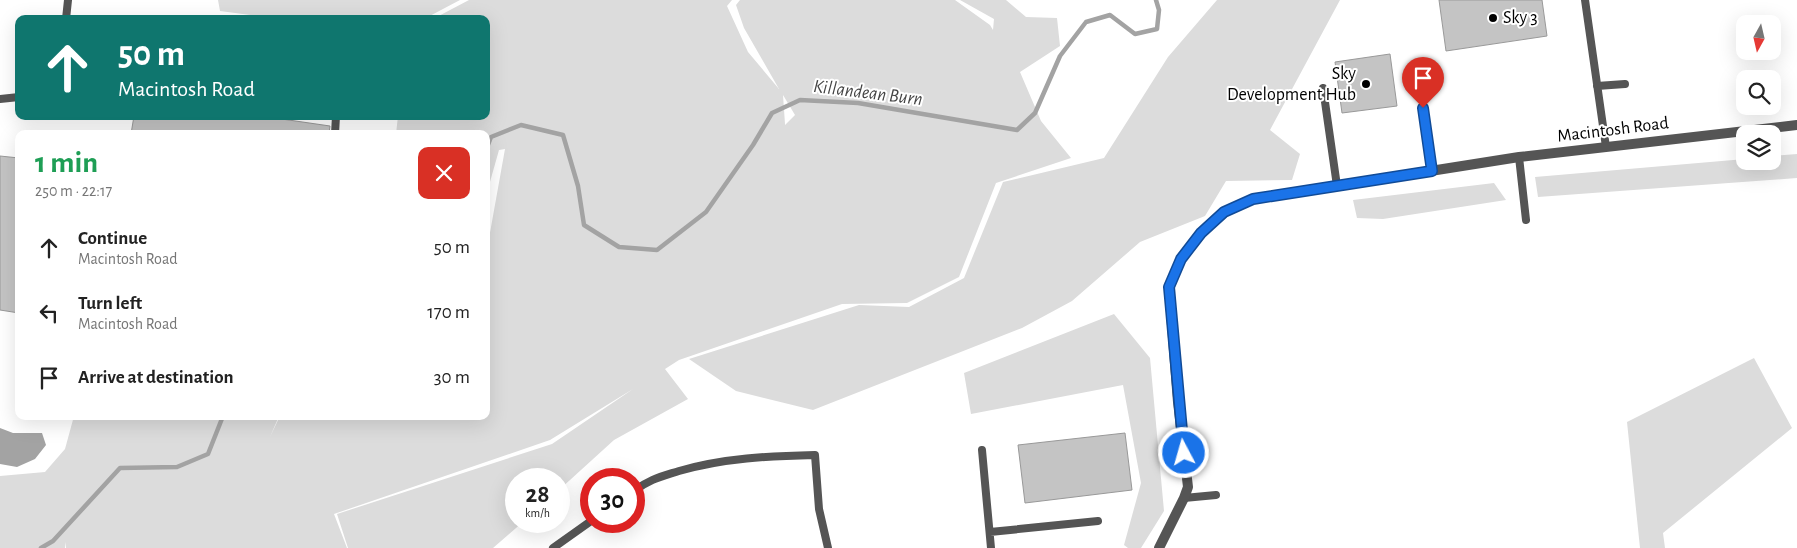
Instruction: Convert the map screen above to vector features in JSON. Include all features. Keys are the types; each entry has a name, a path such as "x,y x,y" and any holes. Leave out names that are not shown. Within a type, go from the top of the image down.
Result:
{"street":[{"name":"Macintosh Road","path":"1184,498 1188,487 1172,337 1169,287 1181,259 1201,233 1224,212 1253,199 1519,157 1797,125"},
{"path":"1159,548 1184,498"}],"lane":[{"path":"66,15 68,0"},
{"path":"1586,0 1606,147"},
{"path":"1597,86 1625,84"},
{"path":"1323,88 1337,186"},
{"path":"0,99 15,97"},
{"path":"1423,108 1432,171"},
{"path":"1519,157 1526,220"},
{"path":"982,450 991,548"},
{"path":"645,482 707,463 762,456 815,455 819,509 828,548"},
{"path":"1184,498 1216,495"},
{"path":"990,532 1098,522"},
{"path":"553,548 580,529"}],"shaded area":[{"path":"218,0 460,0 432,15 250,15 220,11"},
{"path":"469,0 732,0 727,6 748,52 779,89 744,28 736,5 740,0 955,0 990,25 993,30 994,19 960,0 1006,0 1026,17 1057,18 1060,46 1020,72 1041,121 1071,158 996,183 959,277 907,303 842,304 679,360 665,369 688,399 614,440 583,468 580,468 580,471 570,480 570,468 505,468 505,533 510,533 493,548 348,548 337,514 552,444 633,389 550,440 334,514 347,548 66,548 66,542 65,548 0,548 0,476 45,472 65,449 73,420 277,420 270,437 278,420 490,420 490,233 505,149 499,150 490,182 490,130 396,130 398,120 490,120 490,15 441,15","holes":["783,95 795,115 785,125"]},
{"path":"1217,0 1340,0 1270,130 1300,154 1292,180 1226,181 1205,216 1140,242 1072,301 1022,328 813,410 736,391 689,359 859,305 909,307 964,278 1003,182 1104,158 1168,57"},
{"path":"1797,154 1797,178 1538,197 1535,177 1736,160 1736,170 1781,170 1781,155"},
{"path":"1494,183 1506,200 1383,219 1357,218 1353,200"},
{"path":"1114,314 1150,358 1164,511 1141,548 1128,548 1124,545 1141,483 1123,385 971,414 964,373"},
{"path":"1754,358 1792,428 1663,533 1665,548 1640,548 1627,422"},
{"path":"0,428 13,433 42,433 46,445 35,459 17,467 0,464"}],"building":[{"name":"Sky 3","path":"1439,0 1542,0 1547,36 1446,51"},
{"name":"Sky Development Hub","path":"1390,54 1397,106 1342,113 1335,62"},
{"path":"133,120 289,120 330,126 330,130 132,130"},
{"path":"0,156 15,158 15,312 0,310"},
{"path":"1125,433 1132,490 1025,503 1018,445"}],"waterway":[{"name":"Killandean Burn","path":"490,140 491,137 521,125 563,135 578,186 584,225 619,247 657,250 706,212 753,145 772,113 800,100 858,103 1017,130 1035,113 1060,56 1086,22 1110,15 1135,34 1157,29 1159,10 1156,0"},
{"name":"Killandean Burn","path":"41,548 53,541 120,468 177,467 208,454 221,420"}],"place":[{"name":"Sky 3","path":"1493,18"},
{"name":"Sky Development Hub","path":"1366,84"}],"route":[{"path":"1184,453 1172,337 1169,287 1181,259 1201,233 1224,212 1253,199 1432,171 1423,108"}]}
